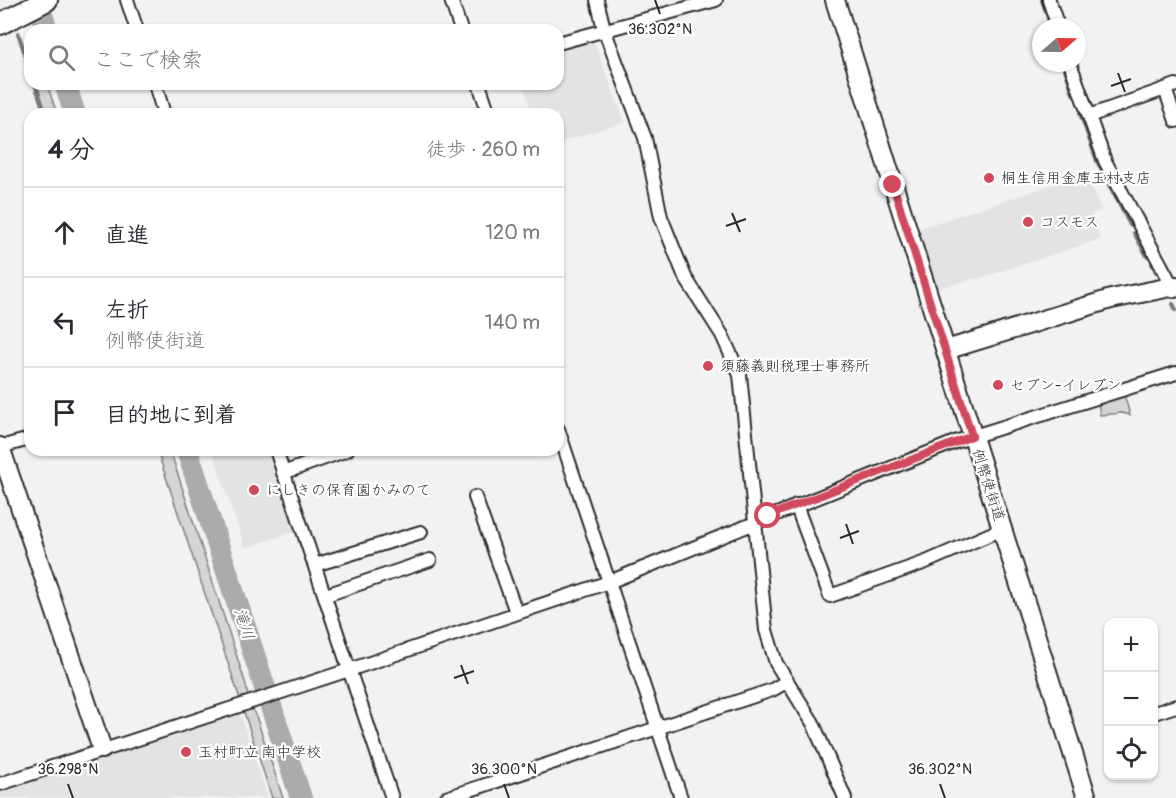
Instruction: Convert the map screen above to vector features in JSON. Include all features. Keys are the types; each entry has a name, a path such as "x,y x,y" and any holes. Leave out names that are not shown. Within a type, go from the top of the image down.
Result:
{"main road":[{"path":"14,13 47,0"},
{"name":"例幣使街道","path":"835,0 1087,798"},
{"path":"946,350 1105,300 1175,289"},
{"path":"0,447 102,749"}],"street":[{"path":"128,0 135,24"},
{"path":"451,0 459,24"},
{"path":"597,0 604,29 645,138 661,217 685,277 722,335 740,375 766,630 771,650 786,682 813,723 845,798"},
{"path":"564,40 716,0"},
{"path":"1049,0 1055,18"},
{"path":"1073,72 1098,144 1114,179 1175,289"},
{"path":"1089,116 1171,87 1176,121"},
{"path":"157,90 162,108"},
{"path":"481,90 487,108"},
{"path":"0,784 609,582 755,521 972,436 1176,373"},
{"path":"0,447 24,441"},
{"path":"564,447 681,798"},
{"path":"278,456 392,798"},
{"path":"283,473 330,456"},
{"path":"475,497 516,612"},
{"path":"796,505 830,596 926,562 995,532 1003,532"},
{"path":"315,565 421,532"},
{"path":"326,595 430,560"},
{"path":"446,798 772,690 786,682"},
{"path":"1158,712 1176,706"}],"shaded area":[{"path":"592,37 625,122 564,141 564,108 530,108 525,90 564,90 564,46"},
{"path":"39,90 49,90 55,108 45,108"},
{"path":"1076,177 1079,187 1091,183 1101,210 1092,214 1101,239 977,279 937,289 917,229"},
{"path":"1124,394 1130,415 1122,413 1100,415 1098,402"},
{"path":"159,456 172,456 246,685 248,697 240,699"},
{"name":"にしきの保育園かみのて","path":"214,456 272,456 297,531 245,548"},
{"path":"252,707 283,798 272,798 243,709"},
{"name":"玉村町立 南中学校","path":"239,712 268,798 0,798 0,792"}],"waterway":[{"name":"滝川","path":"37,0 45,24"},
{"path":"1042,0 1048,18"},
{"path":"18,33 24,51"},
{"path":"1066,72 1073,94"},
{"path":"37,90 43,108"},
{"name":"滝川","path":"67,90 73,108"},
{"path":"1080,113 1097,161 1130,225"},
{"path":"1134,233 1147,256"},
{"path":"1152,264 1156,272"},
{"path":"1173,304 1176,310"},
{"name":"滝川","path":"189,456 301,798"}],"place":[{"name":"桐生信用金庫玉村支店","path":"989,178"},
{"name":"コスモス","path":"1028,222"},
{"name":"須藤義則税理士事務所","path":"708,366"},
{"name":"セブン-イレブン","path":"998,385"},
{"name":"にしきの保育園かみのて","path":"254,490"},
{"name":"玉村町立 南中学校","path":"186,752"}],"route":[{"path":"768,516 972,436 893,185"}]}
